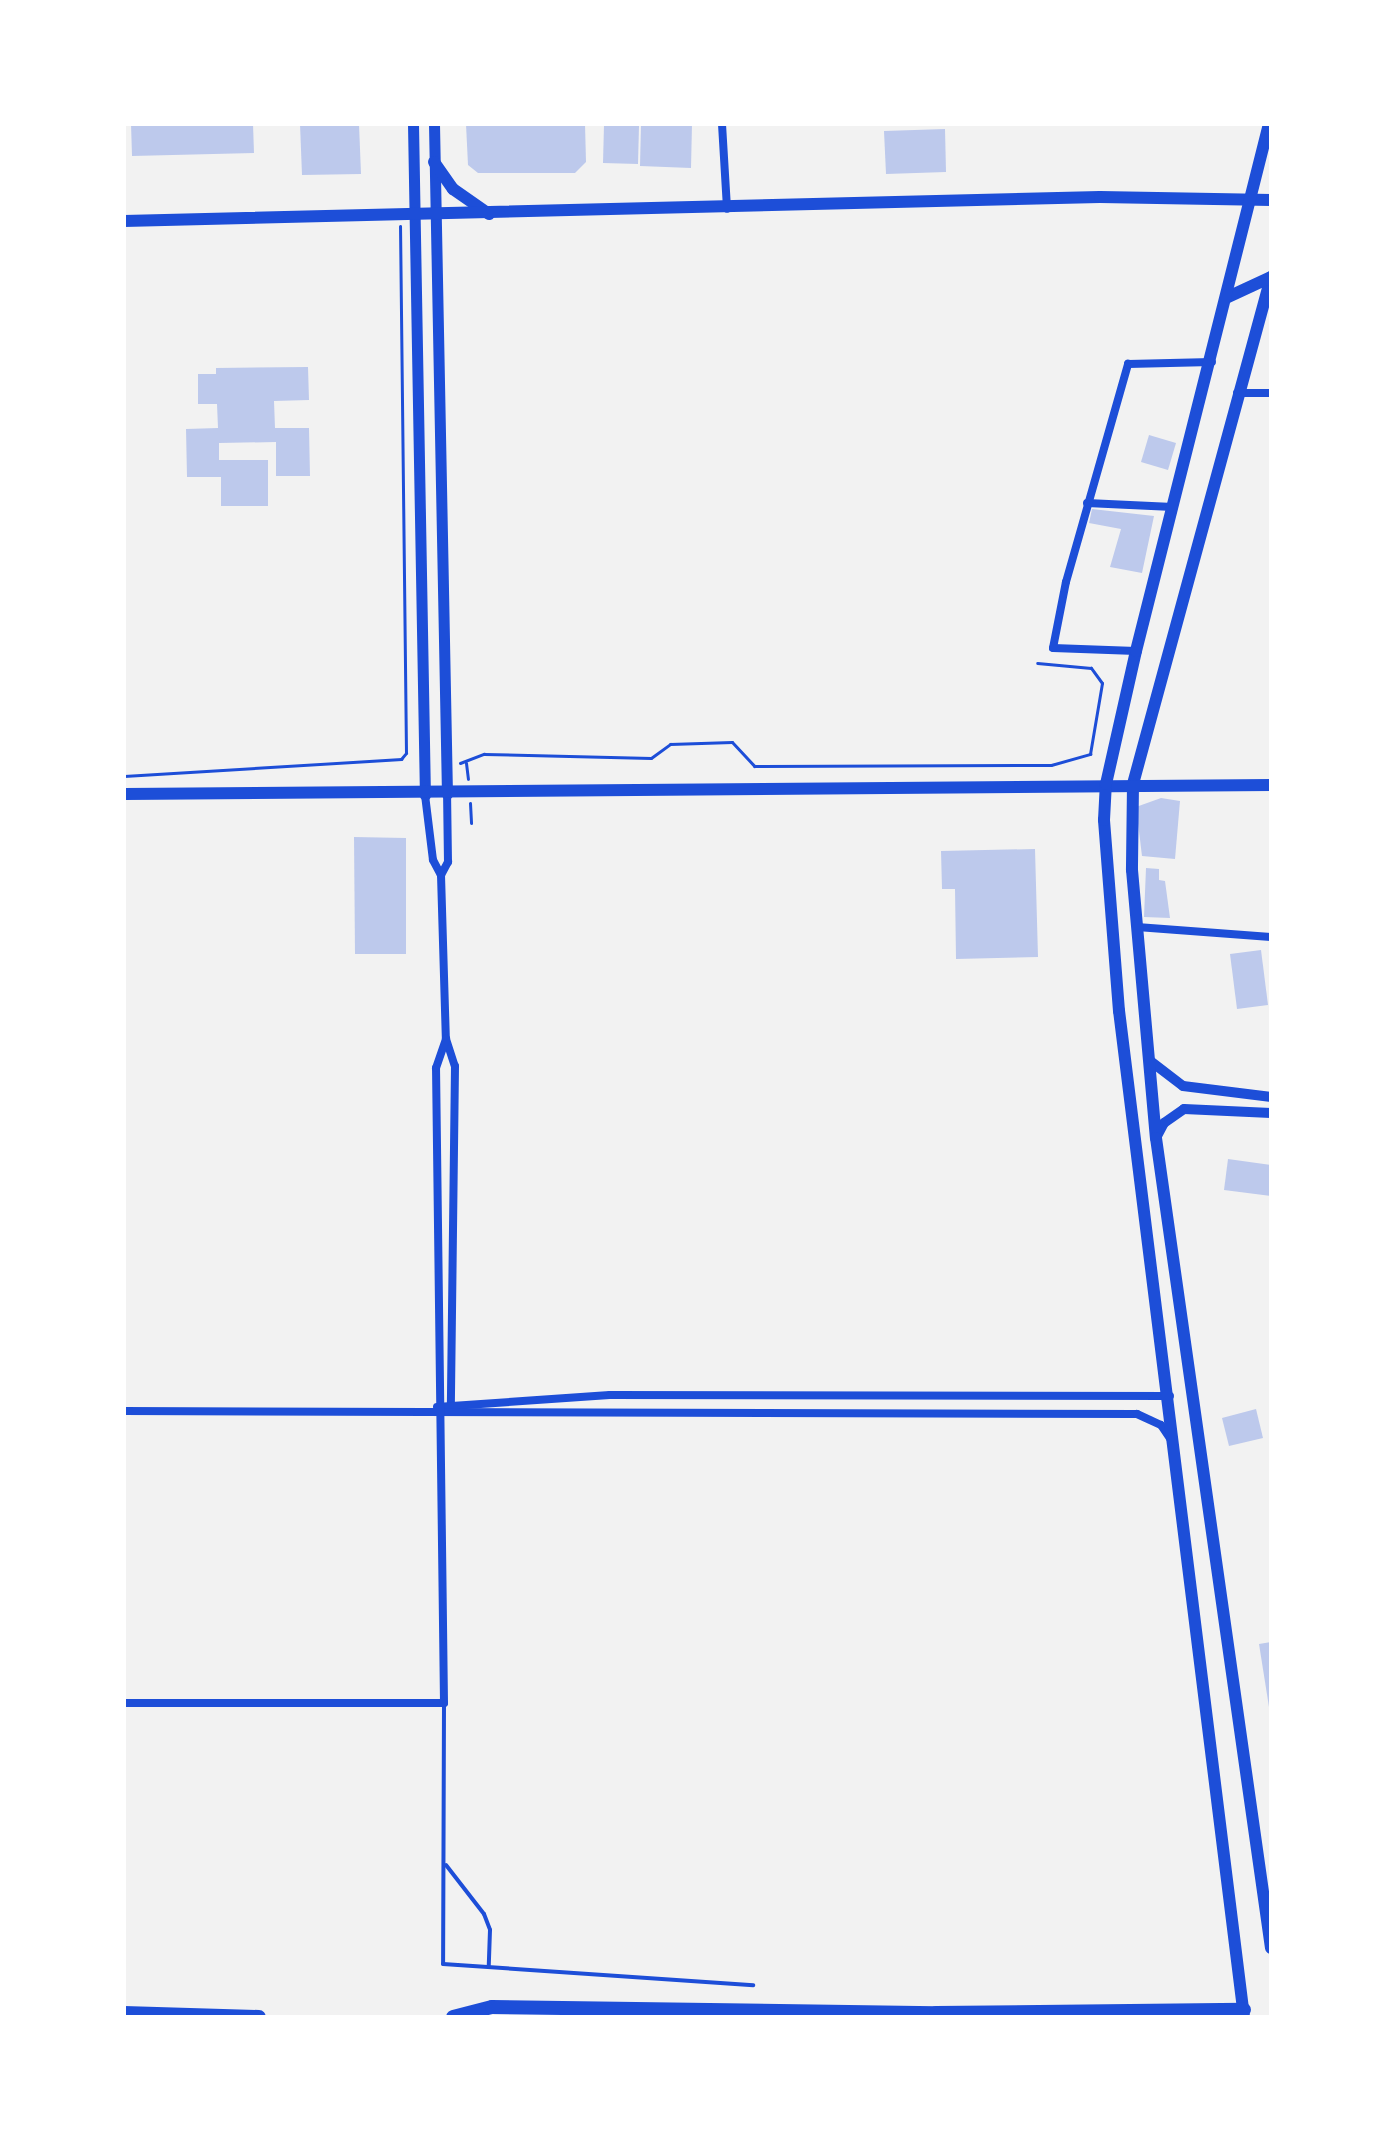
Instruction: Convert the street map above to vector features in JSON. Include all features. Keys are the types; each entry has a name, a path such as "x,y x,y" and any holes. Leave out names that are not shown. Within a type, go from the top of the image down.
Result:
{"highway":[{"path":"453,2017 492,2007 1244,2014"},
{"path":"124,2013 259,2017"}],"main road":[{"path":"413,124 425,795"},
{"path":"434,124 447,794"},
{"path":"1244,2014 1171,1396 1119,1011 1104,835 1106,784 1136,651 1212,362 1269,124"},
{"path":"434,162 453,189 489,214"},
{"path":"124,221 727,209 1100,197 1271,200"},
{"path":"1228,297 1271,277"},
{"path":"1271,277 1133,784 1137,927 1156,1138 1271,1948"},
{"path":"124,794 425,795 1106,784 1271,785"}],"street":[{"path":"722,124 727,209"},
{"path":"1136,651 1053,648 1087,503 1128,364 1212,362"},
{"path":"1237,393 1271,393"},
{"path":"1087,503 1173,507"},
{"path":"441,875 448,862 447,794"},
{"path":"124,1703 444,1703 445,1411 455,1066 446,1039 441,875 433,860 425,795"},
{"path":"1137,927 1271,937"},
{"path":"445,1411 436,1068 446,1039"},
{"path":"1149,1060 1183,1086 1271,1097"},
{"path":"1156,1138 1164,1123 1184,1109 1271,1113"},
{"path":"445,1411 610,1395 1171,1396"},
{"path":"124,1411 1137,1414 1161,1425 1177,1451"}],"lane":[{"path":"444,1703 443,1964 753,1985"},
{"path":"444,1863 484,1914 490,1930 489,1967"}],"path":[{"path":"401,240 408,727 401,759"},
{"path":"466,763 484,754 651,758 670,744 732,742 754,766 1051,765 1090,754 1102,683 1091,668 1037,663"},
{"path":"124,776 401,759 410,765"}],"building":[{"path":"131,124 253,124 254,153 132,156"},
{"path":"300,124 359,124 361,174 302,175"},
{"path":"466,124 585,124 586,162 575,173 478,173 468,165"},
{"path":"641,124 692,124 691,168 640,166"},
{"path":"604,125 639,126 638,164 603,163"},
{"path":"945,129 946,172 886,174 884,131"},
{"path":"308,367 309,400 274,401 275,428 309,428 310,476 276,476 276,442 219,443 219,460 268,460 268,506 221,506 221,477 187,477 186,429 218,428 217,404 198,404 198,374 216,374 216,368"},
{"path":"1149,435 1176,443 1168,470 1141,462"},
{"path":"1092,509 1154,516 1142,573 1110,567 1121,529 1089,523"},
{"path":"1161,798 1180,801 1175,859 1142,856 1136,807"},
{"path":"354,837 406,838 406,954 355,954"},
{"path":"1035,849 1038,957 956,959 955,889 942,889 941,851"},
{"path":"1146,868 1159,869 1159,880 1165,881 1170,918 1144,917"},
{"path":"1261,950 1268,1005 1237,1009 1230,954"},
{"path":"1228,1159 1271,1165 1271,1196 1224,1190"},
{"path":"1256,1409 1263,1438 1229,1446 1222,1418"},
{"path":"1271,1642 1271,1707 1269,1707 1259,1644"}]}
